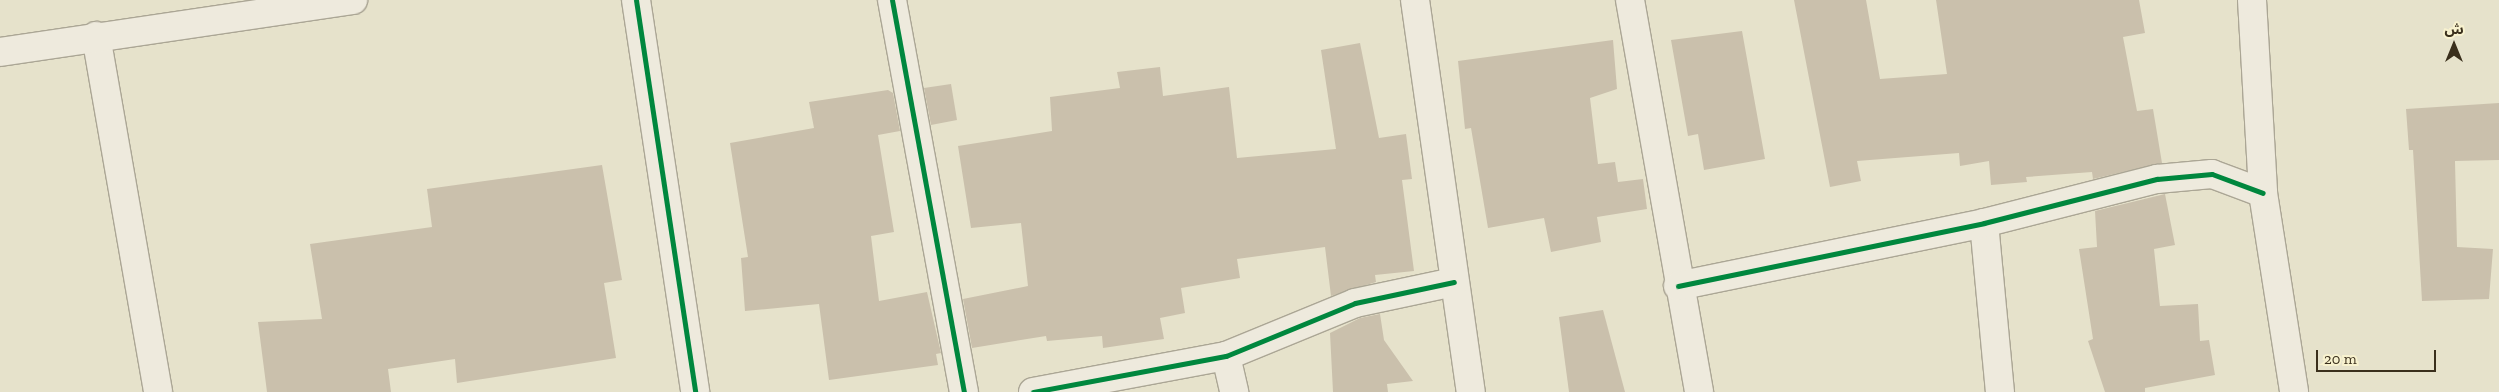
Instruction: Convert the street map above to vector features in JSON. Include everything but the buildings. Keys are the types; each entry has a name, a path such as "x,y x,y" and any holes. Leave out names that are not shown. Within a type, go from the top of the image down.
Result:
{"street":[{"path":"0,52 96,36 353,0"},
{"path":"636,0 695,392"},
{"path":"892,0 964,392"},
{"path":"1415,0 1471,392"},
{"path":"1630,0 1678,286 1699,392"},
{"path":"2252,0 2263,193 2294,392"},
{"path":"96,36 158,392"},
{"path":"1678,286 1984,222 2157,180 2212,174 2263,193"},
{"path":"1984,222 2000,392"},
{"path":"1033,392 1226,356 1355,303 1454,282"},
{"path":"1226,356 1234,392"}],"cycle path":[{"path":"636,0 695,392"},
{"path":"892,0 964,392"},
{"path":"1678,286 1984,223 2157,179 2212,174 2263,193"},
{"path":"1033,392 1226,356 1355,303 1454,282"}]}
